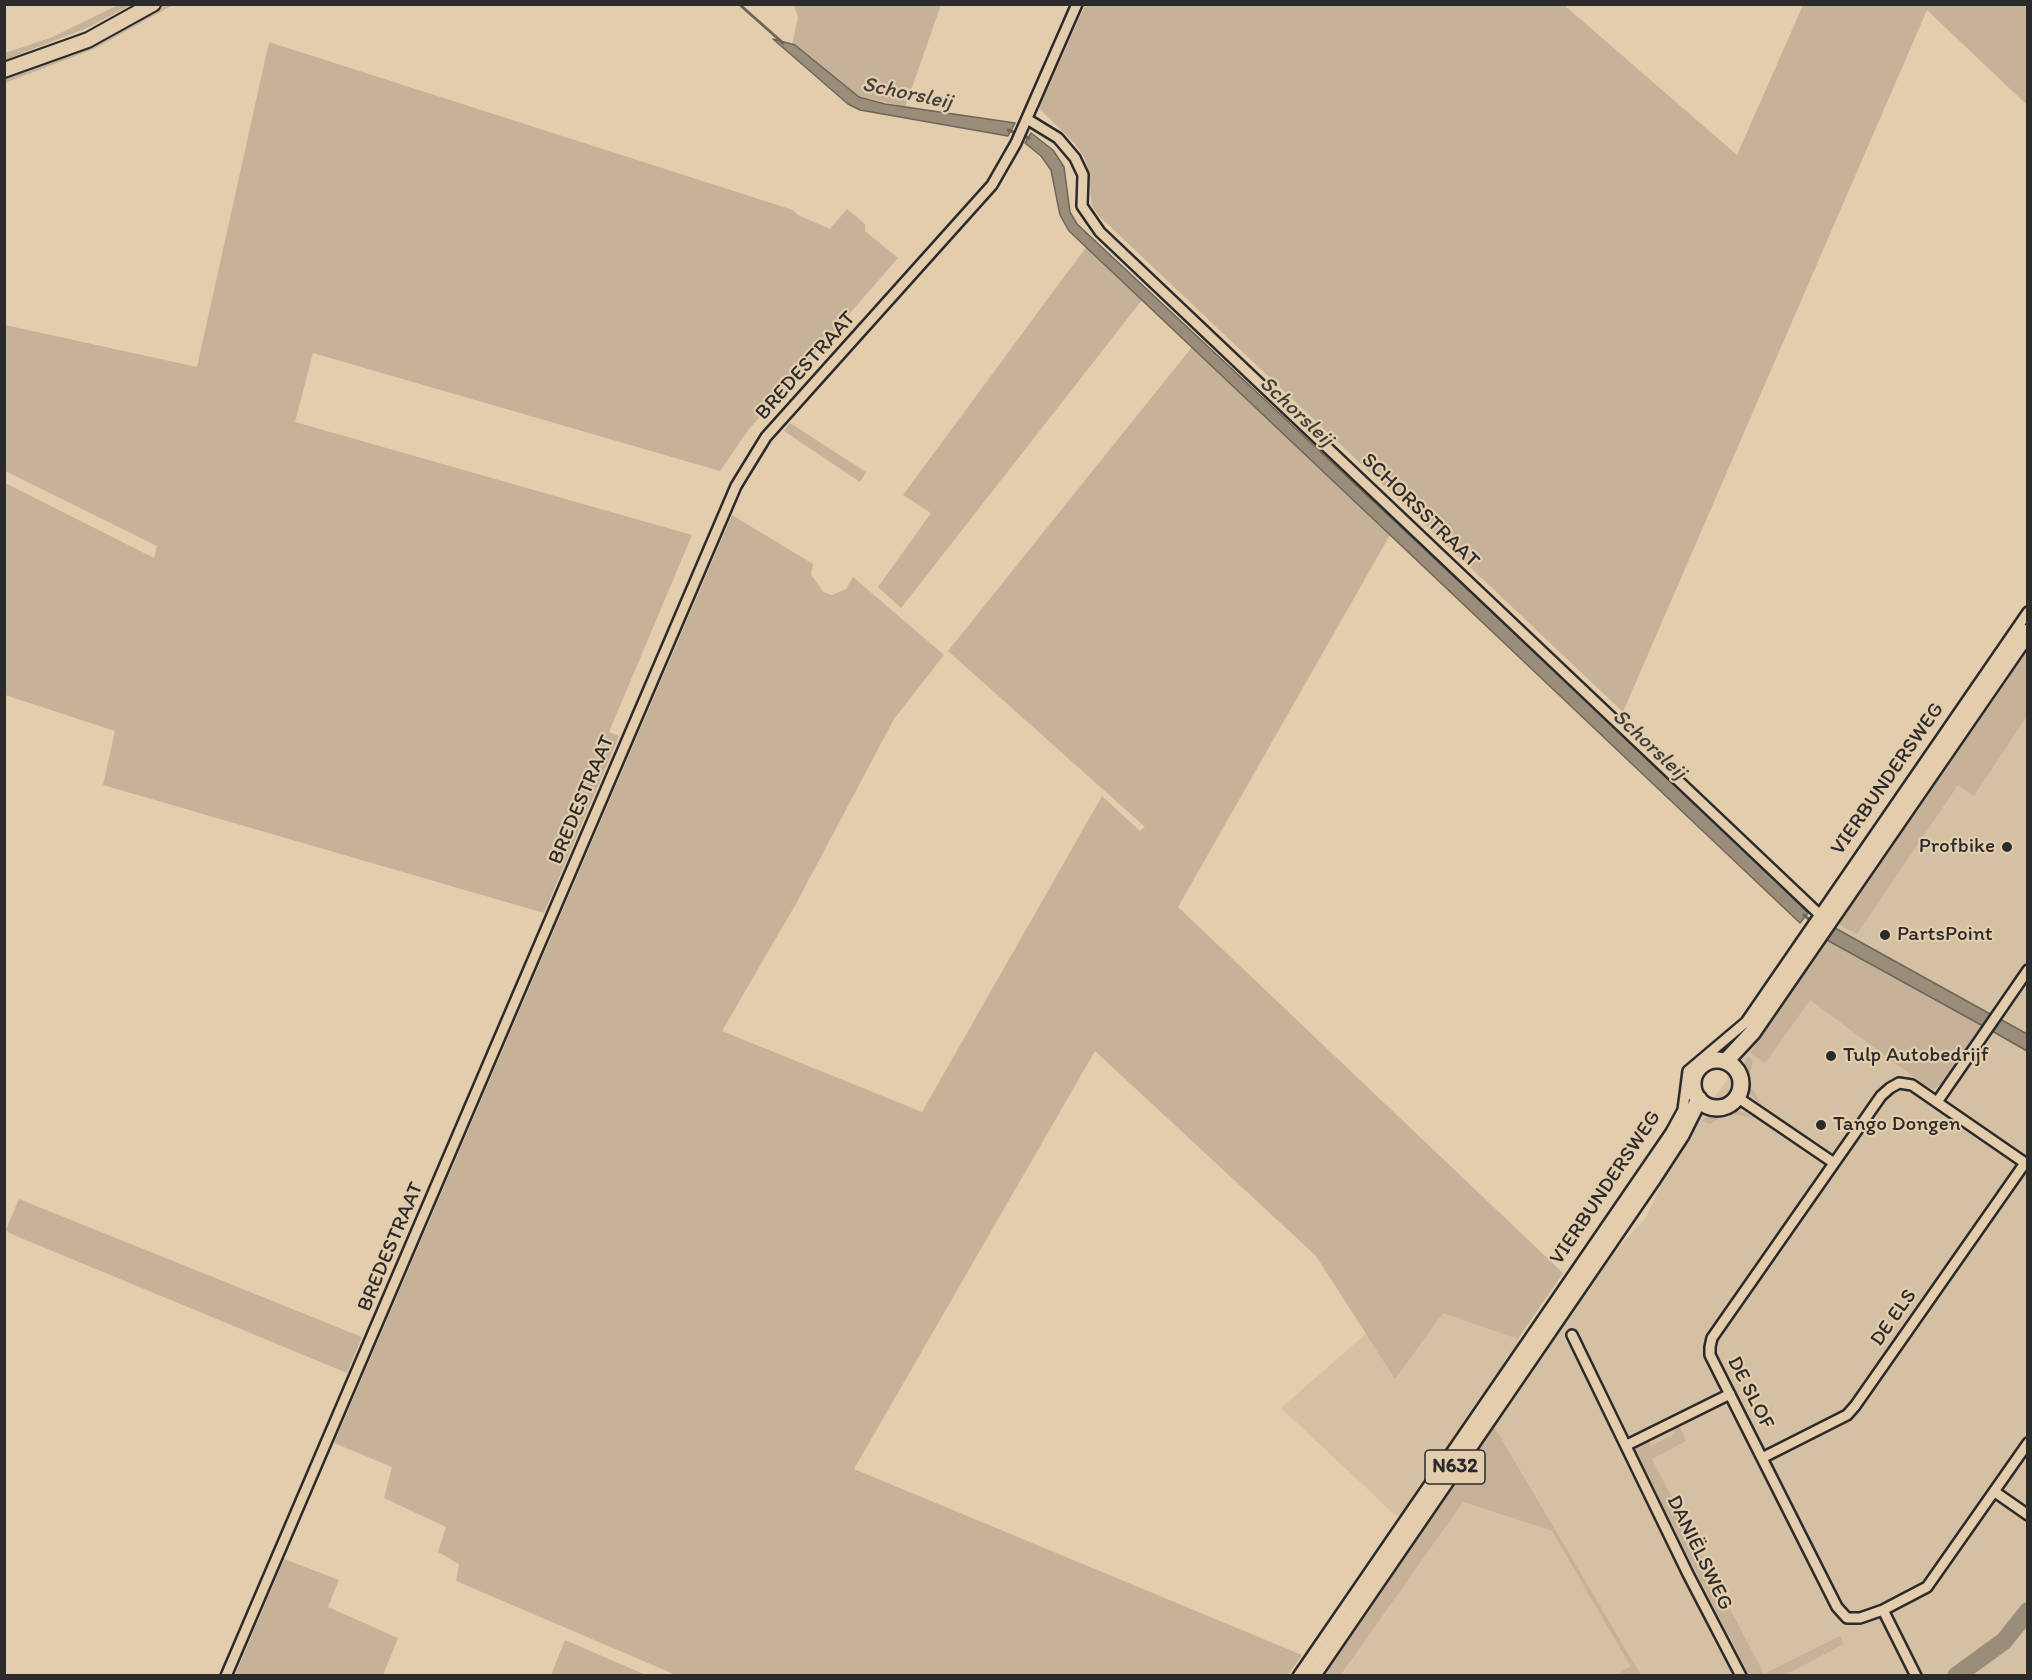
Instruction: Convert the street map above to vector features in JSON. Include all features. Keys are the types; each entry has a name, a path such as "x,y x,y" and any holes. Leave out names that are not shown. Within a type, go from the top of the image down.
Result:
{"main road":[{"path":"4,70 88,40 153,4"},
{"name":"VIERBUNDERSWEG","path":"1731,1066 1975,700 2028,632"},
{"path":"1704,1103 1693,1085 1697,1070 1710,1061 1731,1066 1741,1084 1737,1097"},
{"name":"N632","path":"1704,1103 1725,1106 1737,1097"},
{"name":"VIERBUNDERSWEG","path":"1312,1676 1332,1637 1648,1174 1681,1136 1704,1103"}],"street":[{"name":"BREDESTRAAT","path":"226,1676 736,486 766,437 992,184 1027,119 1077,4"},
{"name":"SCHORSSTRAAT","path":"1027,119 1058,138 1075,158 1083,175 1082,206 1100,232 1820,915"},
{"name":"VIERBUNDERSWEG","path":"1648,1174 1683,1110 1688,1071 1746,1022 1975,700 2028,612"},
{"path":"1937,1102 2028,970"},
{"name":"DE SLOF","path":"2026,1164 1912,1085 1899,1083 1890,1088 1881,1096 1712,1338 1710,1355 1838,1607 1847,1618 1860,1618 1883,1610 1928,1587 2028,1443"},
{"path":"1737,1097 1834,1163"},
{"name":"DE ELS","path":"1762,1458 1847,1415 2026,1164"},
{"name":"DANIËLSWEG","path":"1572,1335 1688,1574 1741,1676"},
{"path":"1627,1445 1730,1394"},
{"path":"1995,1492 2028,1515"},
{"path":"1883,1610 1916,1676"},
{"name":"VIERBUNDERSWEG","path":"1298,1676 1332,1637"}],"shaded area":[{"path":"118,5 131,5 87,28 5,60 5,53 50,38"},
{"path":"161,5 173,5 96,48 5,83 5,76 51,60"},
{"path":"794,5 941,5 905,107 855,95 792,44 798,18"},
{"path":"1085,5 1564,5 1737,155 1803,5 2027,5 2027,105 1927,10 1623,712 1098,215 1092,206 1088,168 1084,157 1076,145 1039,108"},
{"path":"773,39 795,45 859,97 885,104 1015,123 1008,136 860,110 848,104"},
{"path":"269,42 793,210 798,215 830,229 847,209 865,224 865,231 898,258 749,429 720,471 313,353 295,422 692,535 609,732 619,736 544,913 103,785 115,731 5,695 5,483 154,558 157,546 5,471 5,325 197,367"},
{"path":"1031,133 1053,150 1064,167 1070,212 1077,224 1684,792 1808,913 1800,923 1069,231 1060,215 1051,170 1041,156 1025,143"},
{"path":"1086,247 1142,300 901,608 878,587 931,513 903,495"},
{"path":"1192,347 1390,535 1178,907 1563,1273 1518,1339 1443,1313 1395,1379 1316,1256 1095,1051 854,1469 1302,1655 1288,1675 676,1675 456,1581 459,1564 438,1552 446,1527 384,1498 392,1467 334,1443 732,515 813,564 811,574 823,592 832,595 846,589 853,577 944,655 894,719 797,902 722,1031 922,1112 1102,796 1140,831 1145,827 948,651"},
{"path":"790,423 866,472 860,482 784,431"},
{"path":"2027,648 2027,716 1974,796 1958,785 1857,934 1836,923"},
{"path":"2027,663 2027,1675 1641,1675 1494,1426 1618,1248 1645,1219 1680,1145"},
{"path":"1835,928 1992,1015 1983,1026 1827,940"},
{"path":"1827,940 1983,1026 1945,1081 1934,1089 1925,1085 1810,1000 1765,1063 1750,1053"},
{"path":"2000,1019 2027,1034 2027,1051 1992,1031"},
{"path":"1748,1056 1753,1061 1748,1082 1762,1105 1742,1087 1741,1069"},
{"path":"1728,1106 1755,1118 1733,1114 1724,1115 1710,1124 1702,1121 1717,1108"},
{"path":"19,1199 362,1337 347,1373 9,1233 6,1229"},
{"path":"1441,1306 1479,1307 1528,1346 1408,1519 1395,1515 1281,1408 1369,1331"},
{"path":"1494,1426 1641,1675 1617,1675 1630,1666 1552,1531 1463,1502 1341,1675 1325,1675"},
{"path":"1680,1427 1686,1441 1652,1459 1764,1674 1840,1636 1844,1644 1785,1675 1749,1675 1636,1455 1635,1449 1639,1445 1648,1440 1651,1446 1675,1434 1672,1428"},
{"path":"1462,1502 1552,1531 1630,1666 1617,1676 1341,1676"},
{"path":"284,1559 339,1580 328,1607 398,1638 383,1675 235,1675"},
{"path":"565,1640 646,1675 551,1675"}],"waterway":[{"name":"Schorsleij","path":"739,4 783,43"},
{"name":"Schorsleij","path":"1008,130 1029,138"},
{"name":"Schorsleij","path":"1804,915 1810,920"},
{"path":"1956,1676 2004,1641 2028,1611"}],"place":[{"name":"Profbike","path":"2007,847"},
{"name":"PartsPoint","path":"1885,935"},
{"name":"Tulp Autobedrijf","path":"1831,1056"},
{"name":"Tango Dongen","path":"1821,1125"}]}
